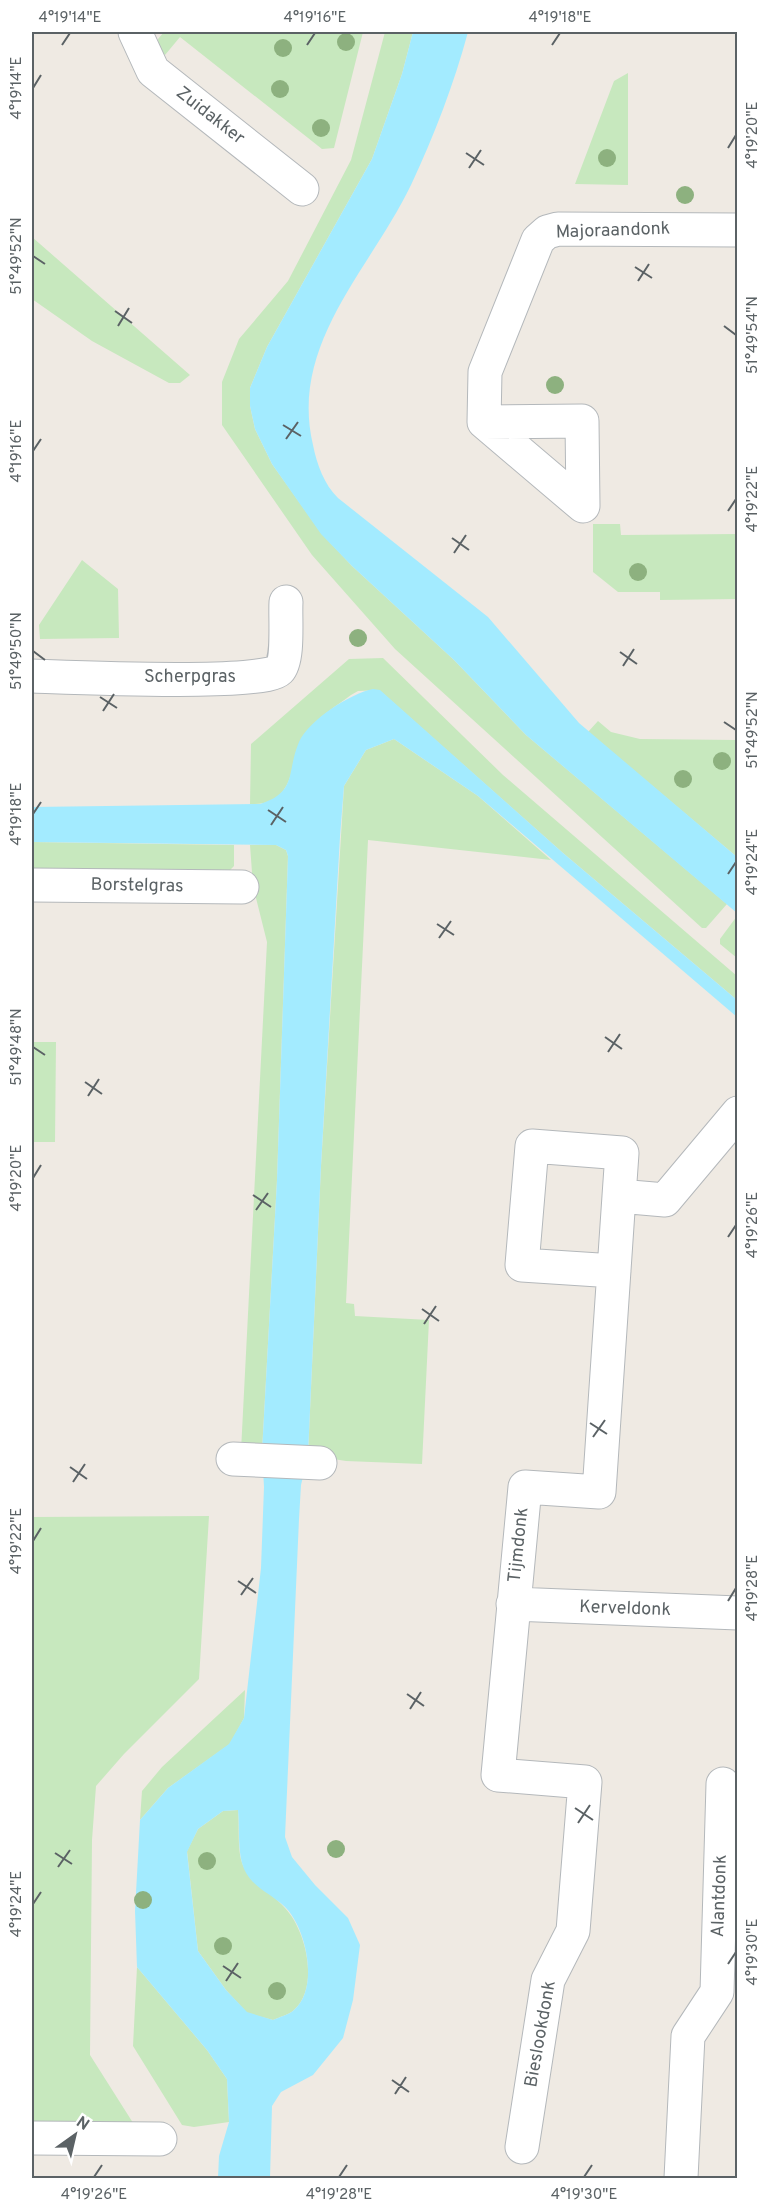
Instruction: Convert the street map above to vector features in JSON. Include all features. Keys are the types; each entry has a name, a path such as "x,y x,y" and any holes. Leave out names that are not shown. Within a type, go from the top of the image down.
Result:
{"street":[{"name":"Zuidakker","path":"135,32 153,71 302,189"},
{"name":"Majoraandonk","path":"484,422 484,377 487,366 532,253 538,240 548,232 558,229 738,230"},
{"name":"Scherpgras","path":"32,676 206,679 267,676 278,671 284,660 286,602"},
{"name":"Borstelgras","path":"32,885 242,887"},
{"path":"619,1196 665,1200 738,1113"},
{"name":"Tijmdonk","path":"585,1782 498,1775 525,1487 599,1492 622,1154 532,1146 522,1265 614,1271"},
{"path":"233,1459 320,1463"},
{"name":"Kerveldonk","path":"513,1604 738,1613"},
{"name":"Bieslookdonk","path":"522,2147 548,1980 573,1931 585,1782"},
{"name":"Alantdonk","path":"681,2178 688,2036 717,1992 723,1785"},
{"path":"32,2138 160,2139"}],"green space":[{"path":"164,32 363,32 334,148 322,149 180,37 165,55 159,50 158,39"},
{"path":"385,32 413,32 402,74 372,159 267,347 250,388 250,406 255,429 272,464 322,534 352,566 454,660 526,735 727,904 706,928 702,928 395,649 312,555 222,425 222,382 239,339 288,281 351,160"},
{"path":"628,73 628,185 575,184 614,81"},
{"path":"32,237 190,375 180,383 169,383 92,341 32,299"},
{"path":"593,524 620,524 621,535 737,534 737,599 660,600 660,592 618,592 593,572"},
{"path":"82,560 118,589 119,638 40,639 39,625"},
{"path":"383,658 503,775 737,976 737,1000 563,853 379,690 358,691 320,718 303,738 290,777 278,797 266,802 250,804 251,744 349,659"},
{"path":"598,721 611,732 640,739 737,740 737,857 588,732"},
{"path":"394,739 478,796 551,860 368,840 346,1303 354,1304 355,1316 429,1320 422,1464 346,1461 308,1455 321,1166 344,786 366,750"},
{"path":"32,842 234,845 234,866 229,871 32,871"},
{"path":"250,845 276,845 286,850 288,856 277,1180 262,1452 241,1451 267,942 253,886"},
{"path":"737,916 737,958 720,944 720,939"},
{"path":"32,1042 56,1042 55,1142 32,1142"},
{"path":"209,1516 199,1679 124,1754 96,1786 92,1840 90,2055 135,2126 32,2125 32,1517"},
{"path":"245,1690 244,1718 230,1744 168,1788 140,1820 142,1791 162,1767"},
{"path":"238,1810 239,1848 242,1863 254,1880 285,1908 292,1918 299,1930 307,1959 307,1987 302,2000 292,2012 273,2020 247,2013 226,1990 198,1951 187,1851 198,1829 223,1811"},
{"path":"137,1967 207,2050 227,2079 229,2122 194,2127 182,2125 133,2046"}],"water":[{"path":"413,32 468,32 443,110 411,185 338,309 323,341 312,374 309,408 313,445 319,467 329,487 338,498 488,617 579,723 737,857 737,913 526,735 454,660 352,566 321,534 272,464 255,429 250,406 250,388 267,347 372,159 402,74"},
{"path":"373,689 380,690 563,853 737,1000 737,1017 478,796 394,739 366,750 344,786 340,837 321,1166 308,1455 301,1485 299,1519 285,1837 292,1857 315,1885 348,1918 360,1945 353,2000 343,2038 313,2075 281,2092 272,2106 270,2178 218,2178 219,2156 229,2122 227,2079 207,2050 137,1967 135,1911 140,1820 168,1788 229,1744 244,1718 261,1568 264,1487 262,1452 277,1180 288,856 286,850 276,845 32,842 32,807 260,804 272,799 286,787 299,742 312,725 343,702","holes":["238,1810 240,1848 244,1869 252,1881 292,1915 304,1942 307,1957 308,1973 302,2000 292,2012 273,2020 247,2012 226,1990 198,1951 187,1852 198,1829 223,1811"]}]}
